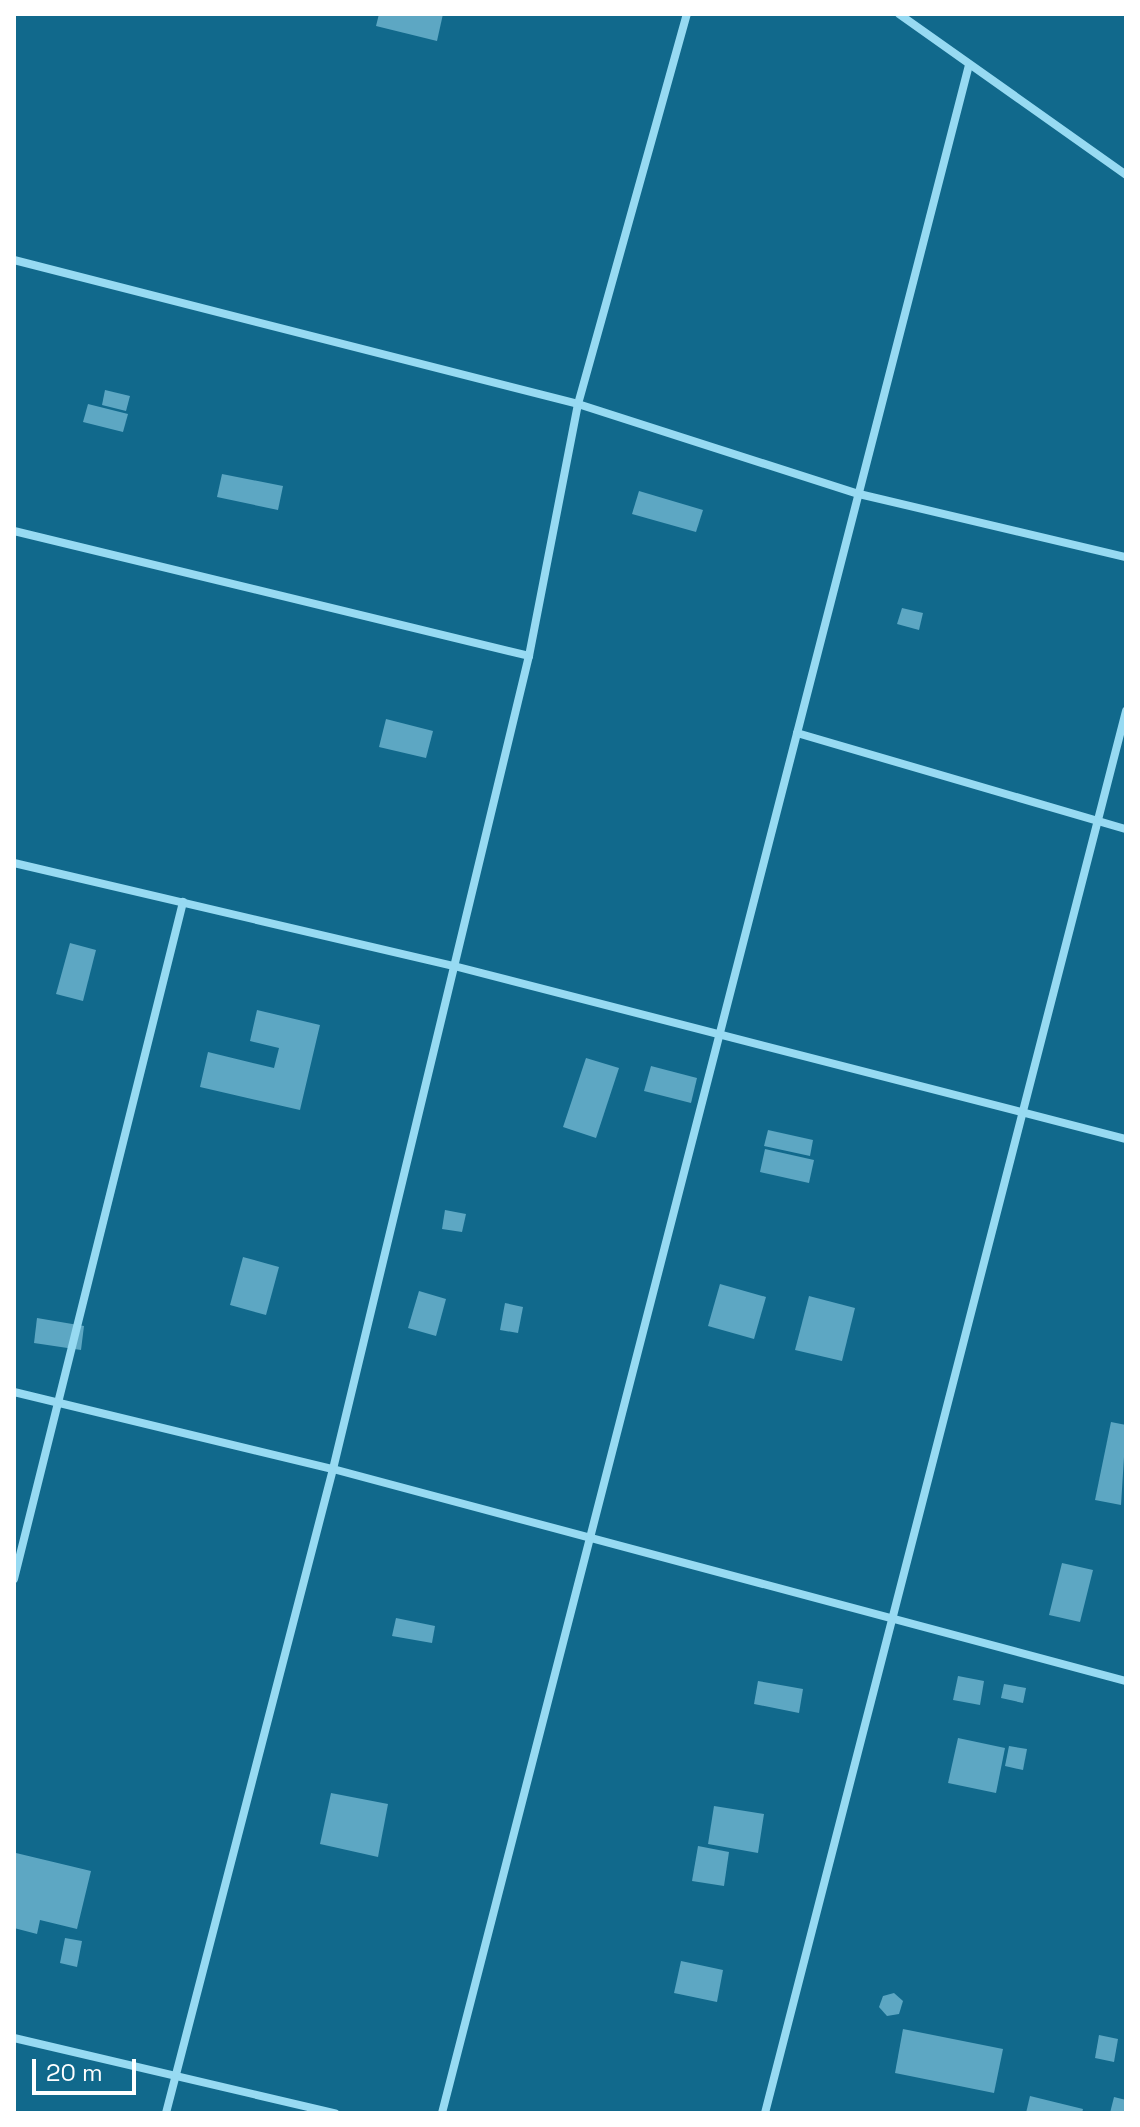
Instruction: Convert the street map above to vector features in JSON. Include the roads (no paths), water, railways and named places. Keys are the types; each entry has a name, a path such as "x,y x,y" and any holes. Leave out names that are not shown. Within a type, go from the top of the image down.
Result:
{"street":[{"path":"166,2113 333,1469 529,656 578,404 687,14"},
{"path":"899,14 1126,175"},
{"path":"442,2113 969,65"},
{"path":"14,260 578,404 859,494 1126,557"},
{"path":"14,531 529,656"},
{"path":"765,2113 1126,711"},
{"path":"797,733 1126,829"},
{"path":"14,863 454,966 1126,1139"},
{"path":"14,1579 183,902"},
{"path":"14,1392 333,1469 1126,1681"},
{"path":"14,2038 335,2113"}]}
